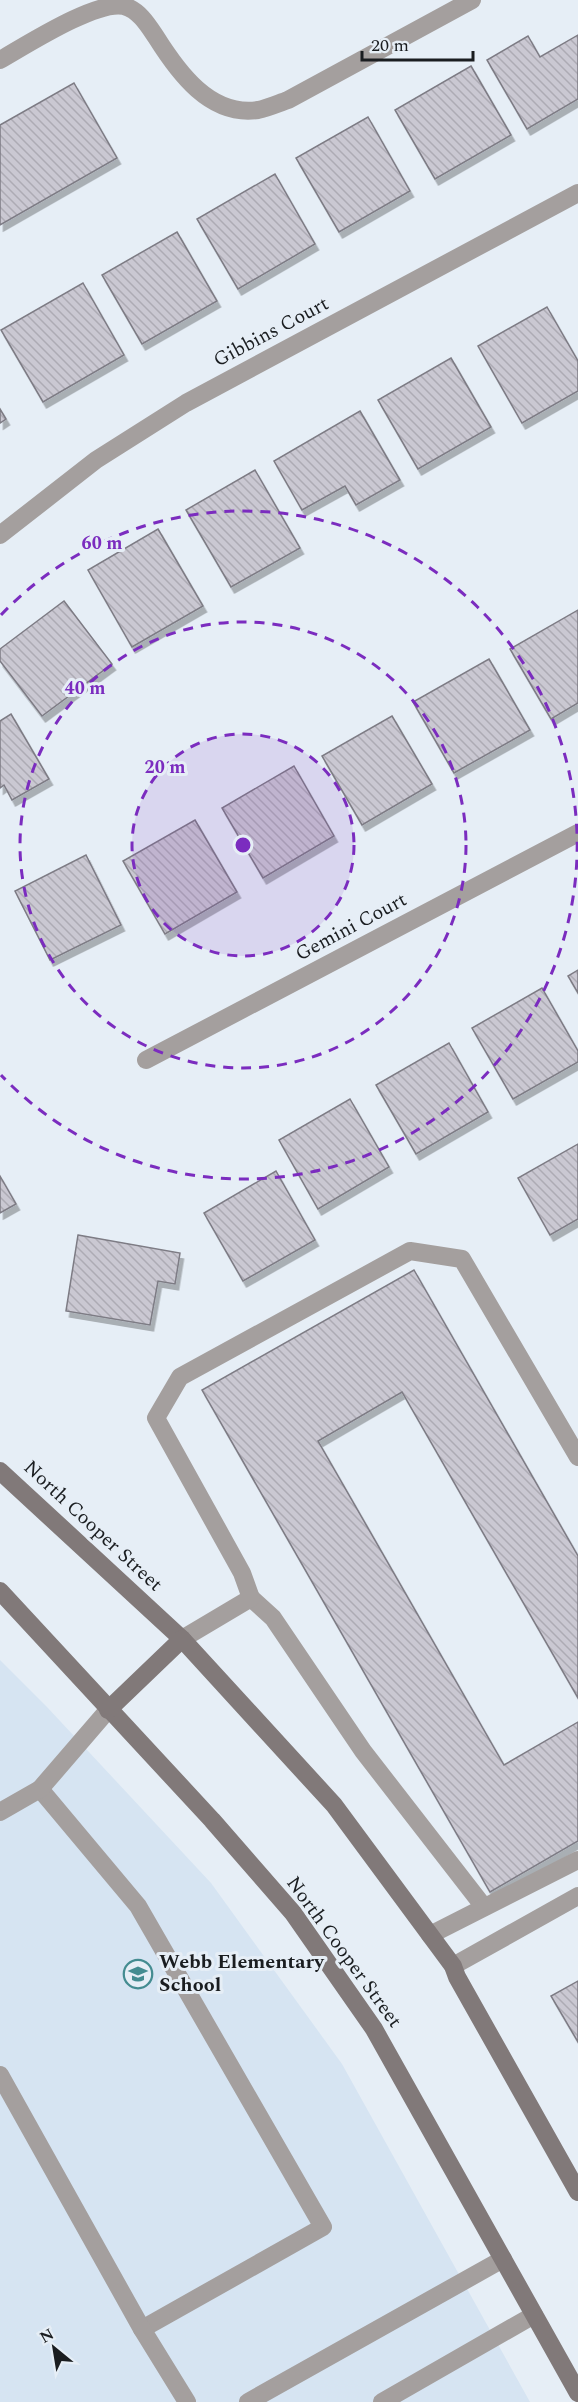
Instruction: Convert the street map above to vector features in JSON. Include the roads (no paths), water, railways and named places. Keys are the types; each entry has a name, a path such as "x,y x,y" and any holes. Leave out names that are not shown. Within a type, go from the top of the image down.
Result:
{"main road":[{"name":"North Cooper Street","path":"0,1471 182,1639 334,1805 453,1966 463,1988 578,2192"},
{"name":"North Cooper Street","path":"0,1592 212,1820 293,1913 374,2029 578,2393"},
{"path":"108,1710 182,1639"}],"street":[{"path":"0,60 72,18 100,8 123,5 138,13 184,79 203,95 234,108 259,110 288,100 472,0"},
{"name":"Gibbins Court","path":"0,535 96,460 186,403 578,193"},
{"name":"Gemini Court","path":"146,1060 578,833"},
{"path":"484,1907 363,1751 273,1618 251,1598 242,1573 156,1418 180,1377 411,1251 462,1259 578,1456"},
{"path":"182,1639 251,1598"},
{"path":"0,1812 40,1789 108,1710"},
{"path":"40,1789 138,1906 323,2227 142,2329"},
{"path":"430,1935 578,1860"},
{"path":"453,1966 578,1896"},
{"path":"0,2075 142,2329 187,2402"},
{"path":"248,2402 503,2259"},
{"path":"382,2402 534,2315"}],"place":[{"name":"Webb Elementary School","path":"138,1974"}]}
